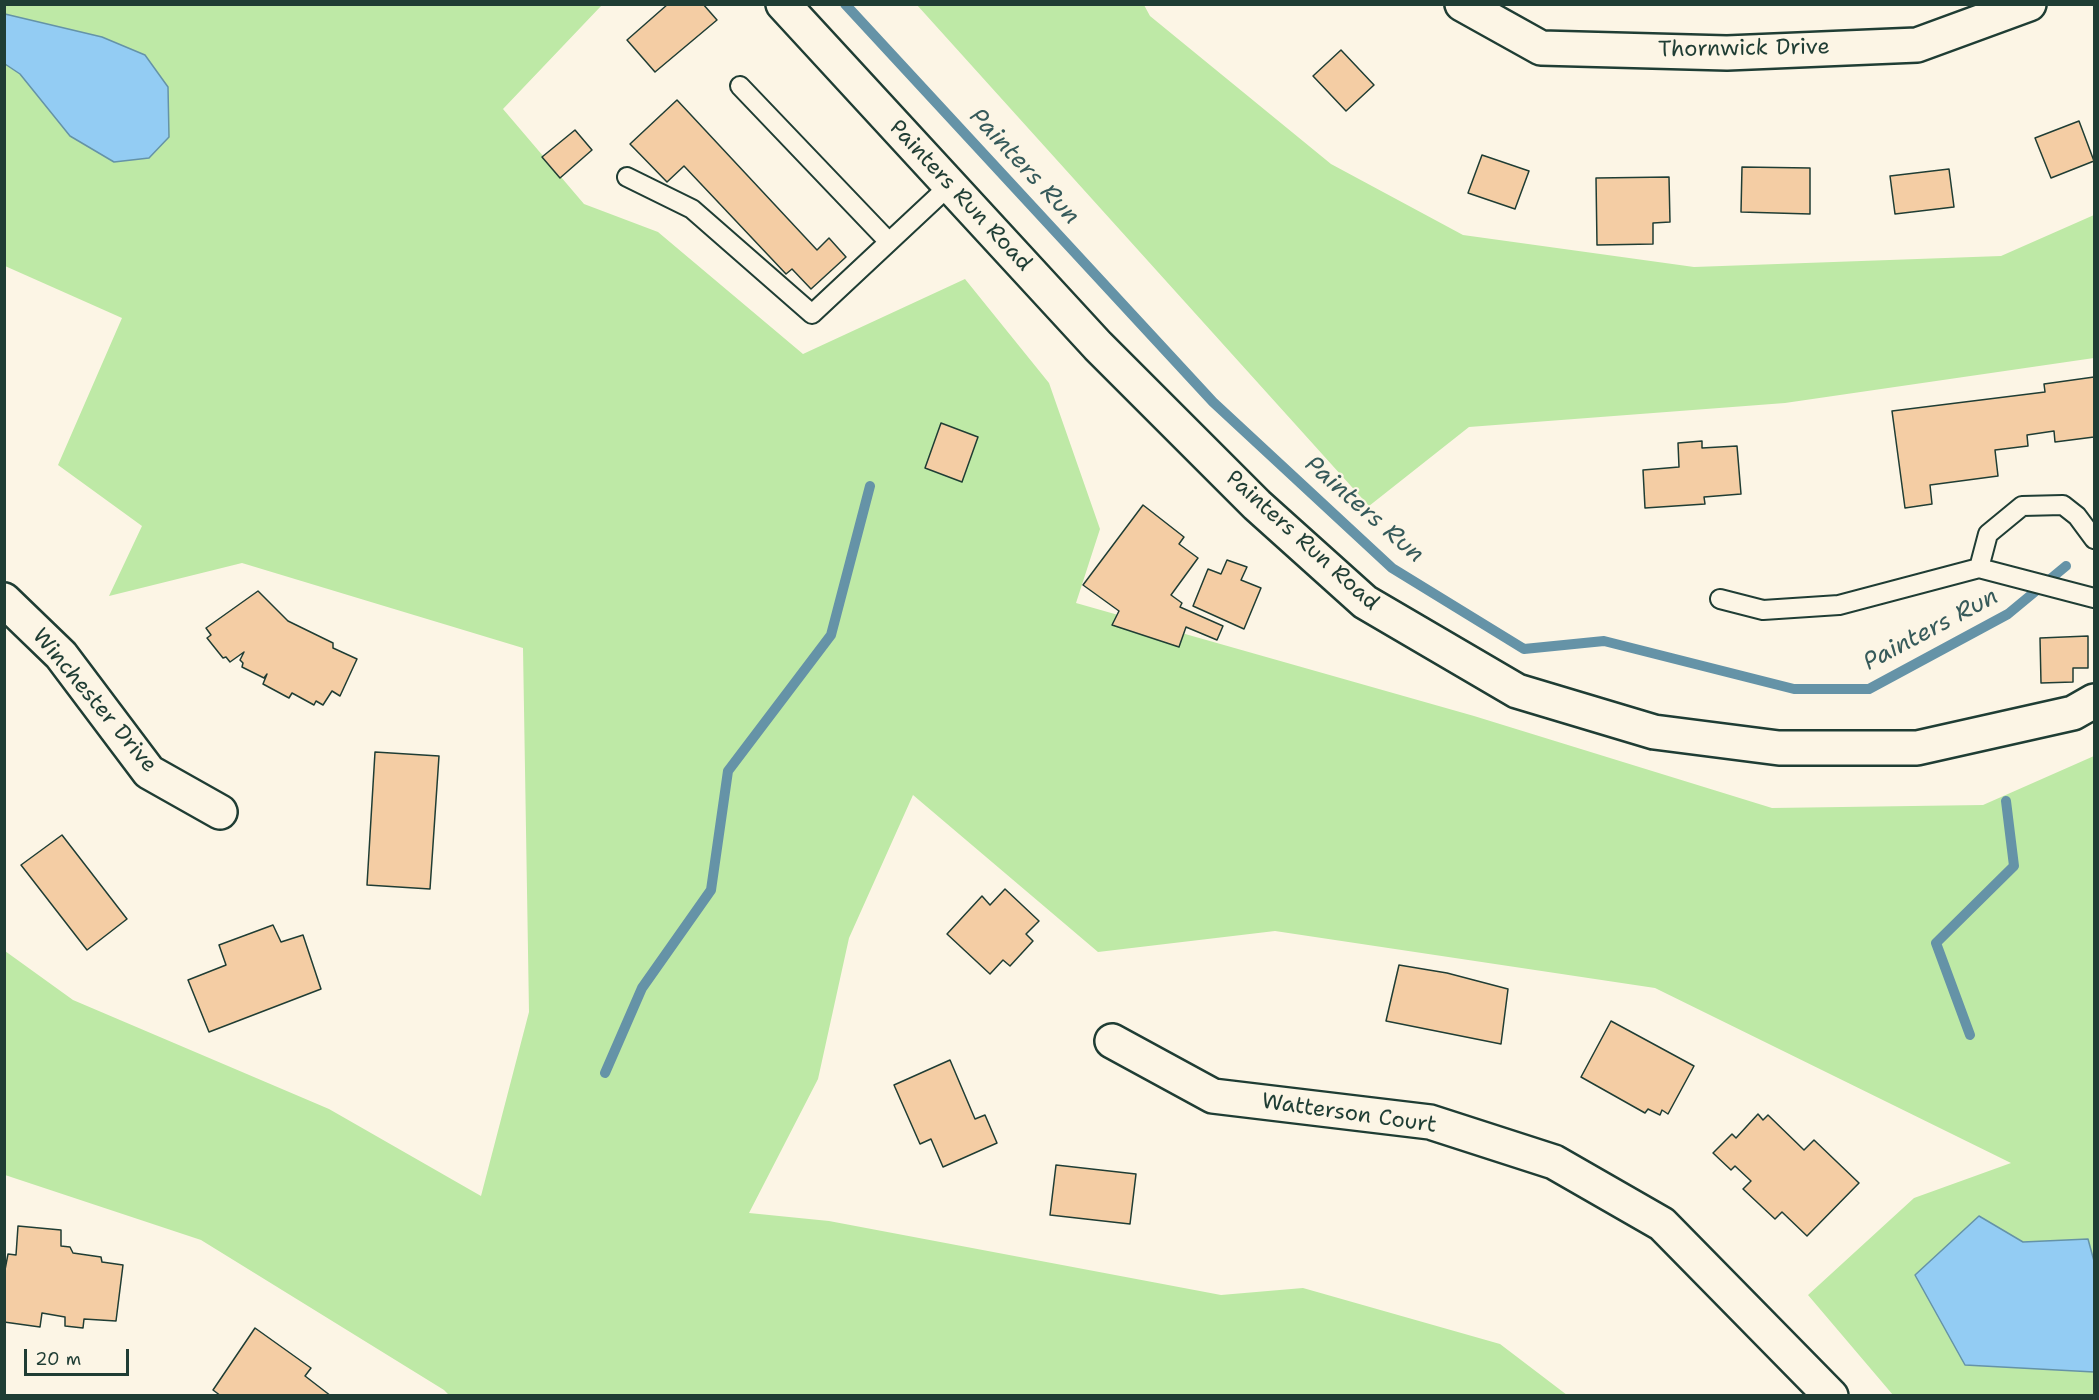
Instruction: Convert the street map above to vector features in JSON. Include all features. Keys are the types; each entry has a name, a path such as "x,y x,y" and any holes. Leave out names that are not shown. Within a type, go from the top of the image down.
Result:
{"street":[{"name":"Painters Run Road","path":"783,4 1098,346 1257,505 1365,602 1517,691 1654,732 1779,748 1917,748 2073,713 2094,702"},
{"name":"Thornwick Drive","path":"1462,4 1541,48 1728,53 1917,45 2029,4"},
{"name":"Winchester Drive","path":"4,600 61,655 149,772 220,812"},
{"name":"Watterson Court","path":"1112,1041 1213,1096 1430,1122 1554,1162 1662,1224 1831,1395"}],"lane":[{"path":"740,86 889,242"},
{"path":"627,177 692,209 812,315 950,185"},
{"path":"1979,568 1988,534 2022,506 2062,505 2077,516 2094,539"},
{"path":"1720,599 1762,610 1839,605 1979,568 2094,598"}],"green space":[{"path":"5,5 602,5 503,109 584,204 658,232 803,354 965,279 1049,383 1100,529 1076,603 1474,716 1772,808 1983,805 2094,756 2094,1395 1893,1395 1808,1295 1914,1198 2011,1163 1655,988 1275,931 1098,952 913,795 849,938 818,1079 749,1213 829,1221 1221,1295 1303,1288 1500,1344 1567,1395 449,1395 201,1240 5,1175 5,951 73,1000 329,1109 481,1196 529,1012 523,648 242,563 109,596 142,526 58,465 122,318 5,266"},
{"path":"917,5 1144,5 1150,16 1331,164 1463,235 1694,267 2001,256 2094,215 2094,358 1785,403 1469,427 1369,506"}],"water":[{"path":"5,14 102,37 145,55 168,87 169,137 149,158 114,162 70,136 20,74 5,64"},
{"path":"1979,1216 2023,1242 2088,1239 2094,1261 2094,1372 1965,1365 1915,1275"}],"building":[{"path":"668,4 703,4 717,20 655,72 627,40"},
{"path":"1341,50 1374,85 1346,111 1313,76"},
{"path":"677,100 817,250 829,238 846,257 811,289 792,269 786,274 684,166 667,182 630,144"},
{"path":"2079,121 2094,161 2051,178 2035,138"},
{"path":"575,130 592,150 560,178 542,157"},
{"path":"1482,155 1529,171 1515,209 1468,193"},
{"path":"1742,167 1810,168 1810,214 1741,212"},
{"path":"1949,169 1954,207 1895,214 1890,176"},
{"path":"1669,177 1670,222 1653,223 1653,244 1597,245 1596,178"},
{"path":"2094,377 2094,437 2055,442 2054,431 2027,435 2028,446 1995,450 1998,476 1930,485 1932,504 1905,508 1892,411 2045,392 2044,384"},
{"path":"941,423 978,437 962,482 925,468"},
{"path":"1702,441 1702,448 1737,446 1741,494 1704,497 1705,504 1645,508 1643,470 1679,467 1678,443"},
{"path":"1143,505 1184,537 1179,544 1198,558 1171,595 1182,603 1180,607 1223,626 1217,640 1186,627 1179,647 1112,625 1119,611 1083,585"},
{"path":"1227,560 1247,567 1241,580 1261,588 1244,629 1193,606 1208,569 1221,574"},
{"path":"258,591 288,621 333,643 333,648 357,659 340,696 332,691 323,705 316,701 314,705 292,693 289,698 263,684 267,674 264,678 242,667 243,663 240,660 244,652 230,662 226,657 223,658 207,638 211,635 206,628"},
{"path":"2088,636 2088,668 2073,668 2073,682 2041,683 2040,638"},
{"path":"375,752 439,756 430,889 367,885"},
{"path":"62,835 127,919 87,950 21,865"},
{"path":"1005,889 1039,921 1026,934 1033,941 1010,966 1003,960 990,974 947,934 982,896 990,905"},
{"path":"273,925 281,942 303,935 321,989 209,1032 188,980 226,965 219,945"},
{"path":"1399,965 1447,973 1508,989 1501,1044 1386,1021"},
{"path":"1611,1021 1694,1066 1668,1114 1662,1110 1660,1115 1648,1109 1645,1113 1581,1077"},
{"path":"950,1060 975,1119 985,1115 997,1143 943,1167 931,1139 920,1144 894,1085"},
{"path":"1758,1114 1763,1120 1768,1115 1804,1150 1814,1140 1859,1183 1807,1236 1782,1212 1775,1219 1743,1189 1751,1181 1735,1166 1731,1170 1713,1153 1732,1134 1736,1138"},
{"path":"1056,1165 1136,1174 1130,1224 1050,1215"},
{"path":"18,1226 61,1230 61,1246 70,1247 73,1253 101,1257 102,1262 123,1265 116,1321 84,1319 83,1328 65,1326 65,1317 42,1313 40,1327 4,1322 4,1275 8,1254 16,1255"},
{"path":"255,1328 311,1368 305,1376 331,1396 221,1396 213,1390"}],"waterway":[{"name":"Painters Run","path":"845,4 1213,402 1392,568 1524,649 1604,641 1794,689 1869,689 2008,614 2066,566"},
{"path":"605,1073 642,988 711,890 728,771 831,635 870,486"},
{"path":"1970,1035 1936,943 2014,866 2006,801"}]}
